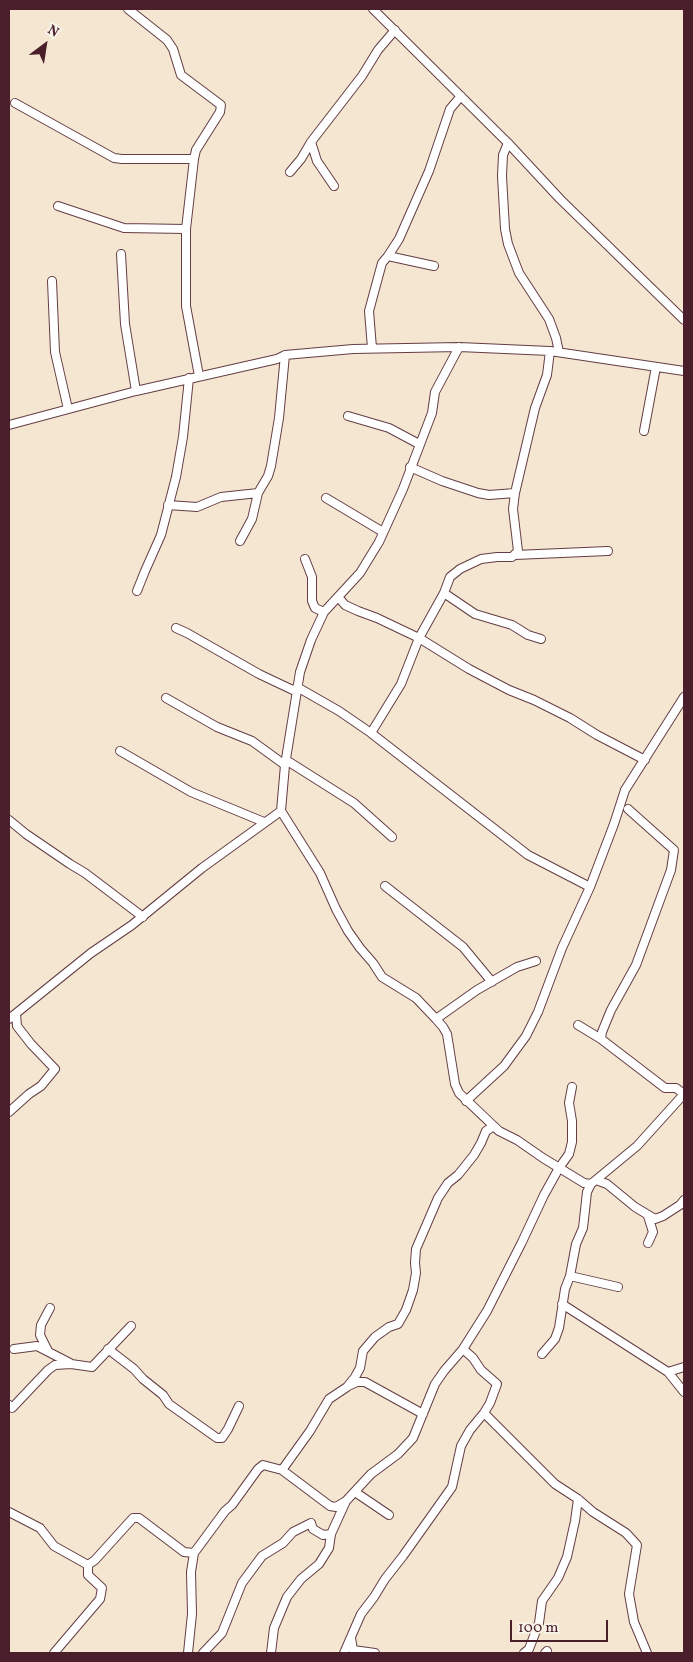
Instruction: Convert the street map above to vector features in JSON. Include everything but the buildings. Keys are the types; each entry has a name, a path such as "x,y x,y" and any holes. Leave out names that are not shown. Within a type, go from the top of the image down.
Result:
{"street":[{"path":"128,9 167,40 173,49 181,75 221,105 220,112 196,150 186,229 186,306 199,376"},
{"path":"373,9 508,143 560,199 684,320"},
{"path":"290,172 362,76 378,50 395,30"},
{"path":"372,348 370,310 382,263 399,238 428,171 450,109 461,96"},
{"path":"15,103 114,158 122,160 194,159"},
{"path":"311,142 317,161 334,186"},
{"path":"508,143 503,155 502,176 505,230 508,244 519,273 549,319 556,338 555,352 536,408 515,493 513,509 518,551 515,555"},
{"path":"58,206 124,228 186,229"},
{"path":"122,254 125,324 136,391"},
{"path":"388,256 434,266"},
{"path":"52,281 55,352 68,409"},
{"path":"459,347 435,392 432,412 403,488 383,532 360,573 339,598 324,612 311,640 300,672 281,810 320,873 336,909 360,948 382,977 416,998 447,1034 455,1084 459,1093 466,1101 506,1135 590,1185 606,1184 648,1216 655,1219 663,1216 680,1205 684,1200"},
{"path":"9,425 136,391 285,355 372,348 459,347 555,352 684,372"},
{"path":"240,541 252,519 258,492 268,476 271,466 279,418 285,355"},
{"path":"644,431 656,367"},
{"path":"138,591 161,535 176,477 183,437 189,378"},
{"path":"348,416 389,428 419,444"},
{"path":"410,467 442,481 478,493 488,495 515,493"},
{"path":"168,504 196,506 221,497 258,492"},
{"path":"326,498 383,532"},
{"path":"371,733 401,684 419,638 444,593 450,577 460,569 488,558 608,551"},
{"path":"305,559 312,577 312,601 315,608 324,612"},
{"path":"444,593 475,614 512,624 522,633 541,639"},
{"path":"339,598 345,605 419,638 469,669 508,690 570,718 645,760"},
{"path":"176,628 259,674 297,690 339,712 371,733 528,855 590,887"},
{"path":"466,1101 504,1066 526,1036 538,1012 562,948 590,887 625,790 684,697"},
{"path":"166,698 216,727 252,742 354,803 392,837"},
{"path":"120,751 191,792 264,822"},
{"path":"601,1039 611,1010 636,965 671,870 674,850 628,808"},
{"path":"9,1112 41,1086 55,1068 31,1044 12,1016 91,953 143,917 202,868 213,862 281,810"},
{"path":"9,820 26,834 85,873 143,917"},
{"path":"385,886 463,947 492,982"},
{"path":"436,1019 477,990 517,967 536,961"},
{"path":"542,1354 557,1334 564,1289 570,1276 576,1244 583,1228 590,1185 637,1146 684,1094 676,1088 665,1088 601,1039 578,1025"},
{"path":"188,1653 192,1614 191,1572 194,1553 225,1511 232,1505 263,1465 282,1470 330,1506 336,1507 346,1501 371,1474 398,1454 413,1438 435,1384 463,1349 487,1311 544,1195 569,1154 572,1142 572,1121 569,1103 572,1087"},
{"path":"346,1387 360,1368 363,1351 388,1327 398,1324 406,1310 410,1301 416,1273 416,1249 438,1198 448,1183 458,1175 474,1155 486,1131 494,1126"},
{"path":"648,1216 653,1232 648,1243"},
{"path":"570,1276 618,1287"},
{"path":"562,1304 668,1372 684,1392"},
{"path":"48,1351 40,1335 41,1325 50,1308"},
{"path":"9,1405 12,1408 55,1365 71,1364 92,1367 131,1326"},
{"path":"14,1349 37,1346 71,1364"},
{"path":"108,1349 134,1369 163,1395 170,1404 216,1438 222,1438 239,1406"},
{"path":"344,1653 361,1614 452,1487 464,1439 490,1403 497,1384 481,1370 473,1358 463,1349"},
{"path":"668,1372 684,1366"},
{"path":"282,1470 310,1431 329,1399 357,1382 365,1382 423,1414"},
{"path":"484,1413 555,1484 626,1533 636,1545 629,1594 634,1622 647,1653"},
{"path":"355,1492 389,1515"},
{"path":"538,1653 526,1651 539,1623 542,1600 558,1578 567,1557 578,1499"},
{"path":"271,1653 274,1628 288,1597 301,1579 319,1564 329,1548 331,1534 346,1501"},
{"path":"9,1512 40,1528 54,1546 88,1565"},
{"path":"88,1565 95,1560 133,1518 139,1518 184,1552 194,1553"},
{"path":"203,1653 222,1633 242,1583 262,1556 283,1543 293,1532 311,1523 314,1529 323,1535 331,1534"},
{"path":"54,1653 100,1599 102,1588 88,1575 88,1565"},
{"path":"351,1638 353,1650 375,1653"}]}
